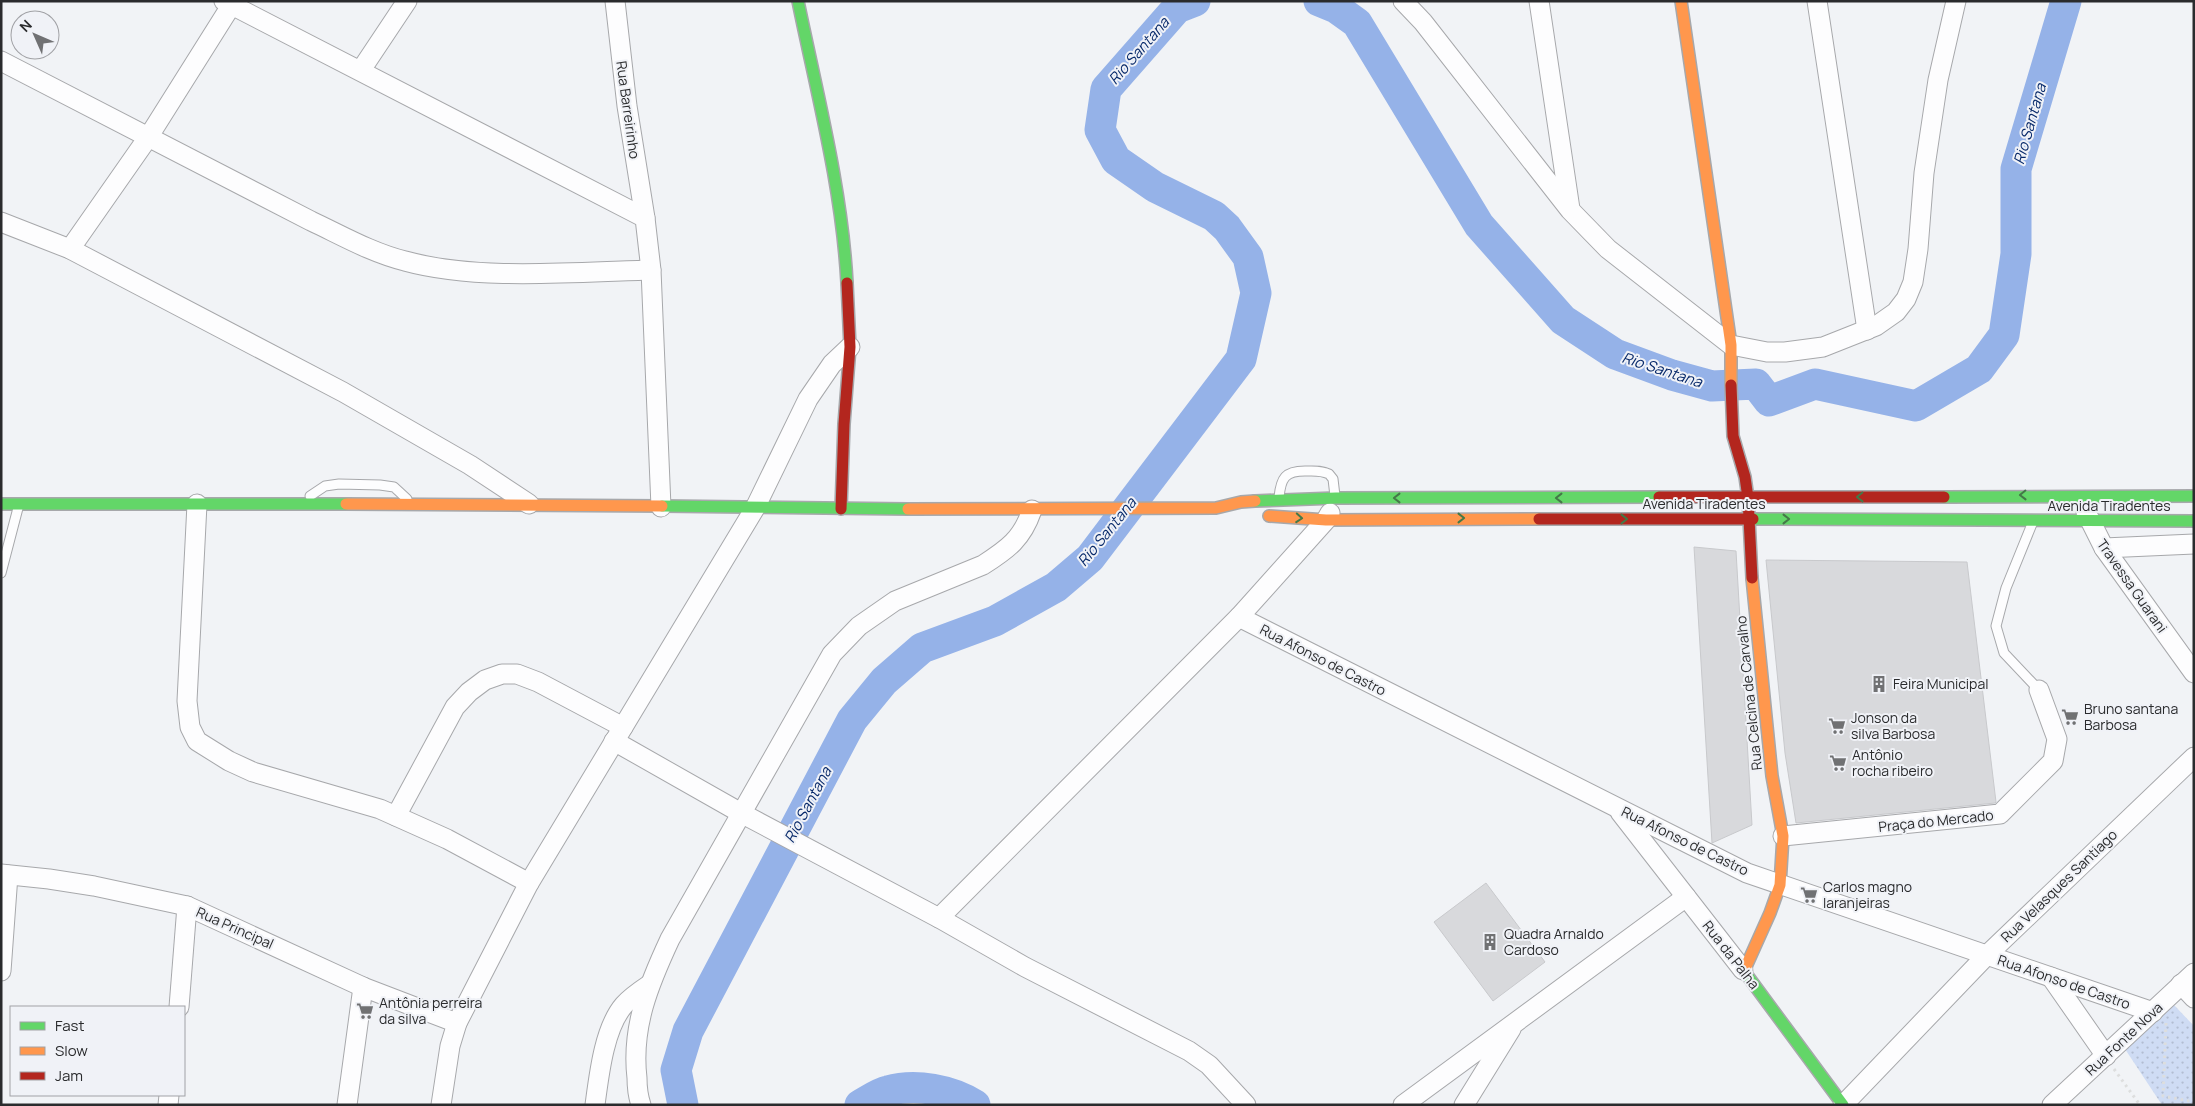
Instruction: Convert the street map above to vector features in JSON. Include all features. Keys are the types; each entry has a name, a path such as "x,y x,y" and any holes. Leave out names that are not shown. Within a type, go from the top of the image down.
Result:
{"main road":[{"path":"798,1 845,251 850,346 844,424 841,509"},
{"name":"Rua Celcina de Carvalho","path":"1681,1 1731,345 1730,406 1733,436 1746,477 1748,519 1772,776 1783,836 1780,885 1770,912 1743,970"},
{"path":"1216,508 1234,503 1336,498 2194,496"},
{"path":"1,504 529,504 1032,510 1062,508 1216,508 1240,513"},
{"name":"Avenida Tiradentes","path":"1254,515 1326,520 1404,518 2194,521"},
{"name":"Rua da Palha","path":"1743,970 1843,1105"}],"street":[{"path":"360,70 407,1"},
{"name":"Rua Barreirinho","path":"614,1 651,270 661,506"},
{"path":"1403,1 1423,22 1570,210 1608,249 1731,345 1767,352 1823,347 1884,322 1896,312 1906,299 1913,282 1928,144 1938,80 1956,1"},
{"path":"1539,1 1570,210"},
{"path":"1818,1 1867,330"},
{"path":"70,249 148,136 230,3 602,198 645,218"},
{"path":"1,61 310,221 403,261 442,269 491,272 651,270"},
{"path":"1,222 70,249 377,410 470,465 529,504"},
{"path":"441,1105 450,1046 457,1023 529,883 755,508 808,399 832,364 850,346"},
{"name":"Travessa Guarani","path":"2079,495 2089,521 2104,548 2194,673"},
{"path":"939,918 1239,617 1295,557 1326,520 1336,498"},
{"path":"197,504 187,701 190,727 198,741 211,751 253,772 380,809 447,839 529,883"},
{"path":"641,1105 635,1067 637,1028 648,986 670,939 832,654 859,626 895,601 983,565 996,557 1013,543 1026,528 1032,510"},
{"path":"2104,548 2194,544"},
{"name":"Rua Afonso de Castro","path":"1239,617 1747,873 2153,1012"},
{"path":"396,816 455,707 469,692 485,680 502,674 516,674 538,682 741,813 939,918 1024,967 1189,1051 1209,1066 1247,1104"},
{"name":"Praça do Mercado","path":"1783,836 2000,814 2053,761 2057,739 2039,690"},
{"name":"Rua Velasques Santiago","path":"1843,1105 1986,956 2194,757"},
{"name":"Rua da Palha","path":"1616,807 1743,970"},
{"path":"1,971 5,874"},
{"name":"Rua Principal","path":"5,874 76,883 187,906 363,986 457,1023"},
{"path":"1403,1105 1686,897"},
{"path":"178,1006 187,906"},
{"path":"2051,977 2106,1056"},
{"name":"Rua Fonte Nova","path":"2052,1105 2168,998 2190,985"},
{"path":"347,1105 363,986"},
{"path":"595,1105 604,1052 614,1022 623,1005 648,986"},
{"path":"1464,1105 1517,1020"}],"lane":[{"path":"1278,517 1280,486 1284,477 1290,472 1316,470 1329,474 1333,479 1336,498"},
{"path":"304,504 312,494 325,486 356,484 394,487 411,504"},
{"path":"1,573 19,504"},
{"path":"2033,521 2006,588 1996,626 2004,653 2039,690"}],"path":[{"path":"2168,998 2163,1096 2194,1102"},
{"path":"2106,1056 2140,1105"}],"shaded area":[{"path":"2173,1004 2194,1026 2194,1105 2162,1105 2125,1049"}],"building":[{"path":"1694,547 1736,551 1752,825 1712,843"},
{"name":"Feira Municipal","path":"1766,560 1967,562 1995,803 1796,823 1785,753"},
{"name":"Quadra Arnaldo Cardoso","path":"1486,883 1545,962 1493,1001 1434,922"}],"waterway":[{"name":"Rio Santana","path":"683,1105 676,1070 688,1031 852,720 884,681 922,648 995,621 1056,587 1090,558 1241,359 1256,293 1248,257 1227,228 1214,216 1155,187 1116,160 1100,130 1106,89 1177,8 1195,1"},
{"name":"Rio Santana","path":"1319,1 1336,8 1357,23 1479,225 1563,320 1615,354 1672,375 1712,386 1756,384 1769,401 1815,384 1916,406 1979,369 2004,335 2016,254 2016,169 2066,1"},
{"name":"Rio Santana","path":"860,1105 885,1092 910,1088 933,1089 955,1095 975,1105"}],"traffic: fast":[{"path":"798,1 834,177 840,212 847,283"},
{"path":"1944,497 2194,496"},
{"path":"1255,501 1336,498 1659,497"},
{"path":"1,504 346,504"},
{"path":"662,506 908,509"},
{"path":"1753,519 2194,521"},
{"path":"1744,971 1843,1105"}],"traffic: slow":[{"path":"1681,1 1731,345 1731,385"},
{"path":"908,509 1216,508 1255,501"},
{"path":"346,504 662,506"},
{"path":"1269,516 1326,520 1539,519"},
{"path":"1744,971 1770,913 1780,885 1783,836 1772,776 1752,578"}],"traffic: jam":[{"path":"841,509 844,424 850,347 847,283"},
{"path":"1731,385 1733,436 1745,477 1748,498 1752,578"},
{"path":"1659,497 1944,497"},
{"path":"1539,519 1753,519"}],"place":[{"name":"Feira Municipal","path":"1879,684"},
{"name":"Bruno santana Barbosa","path":"2070,717"},
{"name":"Jonson da silva Barbosa","path":"1837,726"},
{"name":"Antônio rocha ribeiro","path":"1838,763"},
{"name":"Carlos magno laranjeiras","path":"1809,895"},
{"name":"Quadra Arnaldo Cardoso","path":"1490,942"},
{"name":"Antônia perreira da silva","path":"365,1011"}]}
